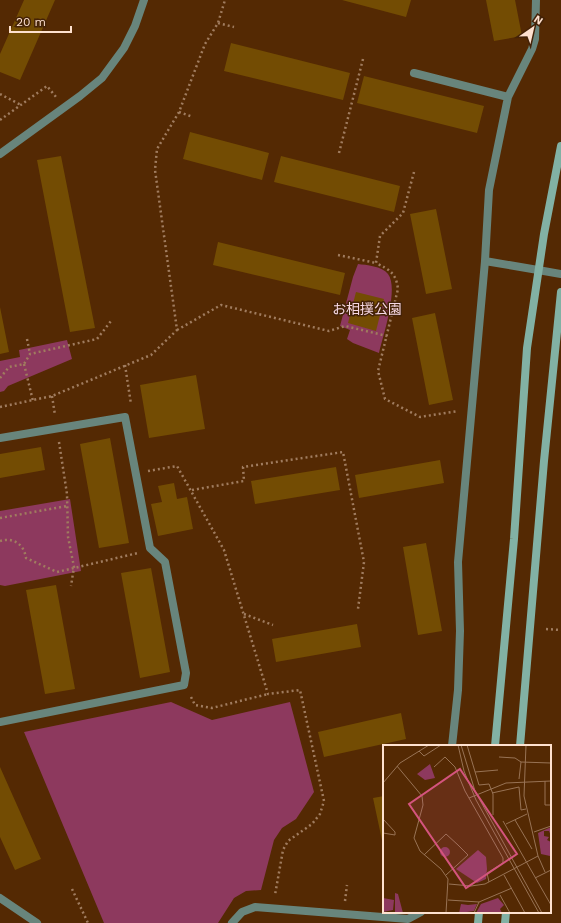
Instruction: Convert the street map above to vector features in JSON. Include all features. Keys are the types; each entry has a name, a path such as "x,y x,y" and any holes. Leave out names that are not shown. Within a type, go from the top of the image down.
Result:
{"street":[{"path":"0,154 80,96 102,78 124,48 135,26 144,0"},
{"path":"452,745 458,690 460,631 458,562 485,261 489,190 508,97 535,39 536,0"},
{"path":"414,73 508,97"},
{"path":"495,745 514,539 527,348 538,270 561,146"},
{"path":"485,261 561,274"},
{"path":"520,745 544,461 561,292"},
{"path":"0,438 126,417 150,548 165,562 186,673 184,684 0,722"},
{"path":"0,898 37,923"},
{"path":"232,923 242,912 255,907 408,920 419,913"},
{"path":"478,923 479,913"},
{"path":"505,923 506,913"}],"path":[{"path":"176,330 155,170 157,148 179,112 205,44 218,23 225,0"},
{"path":"218,23 234,27"},
{"path":"339,153 363,59"},
{"path":"0,120 47,86 63,108"},
{"path":"0,94 21,105"},
{"path":"179,112 192,117"},
{"path":"376,263 380,236 403,213 414,172"},
{"path":"338,255 376,263 390,270 397,280 398,289 378,371 385,399 420,417 472,409"},
{"path":"0,407 52,396 150,355 176,330 221,305 329,331 345,326 387,336"},
{"path":"30,354 97,339 111,321"},
{"path":"27,339 30,354 24,364 33,401"},
{"path":"0,378 9,367 24,364"},
{"path":"125,365 131,407 126,417"},
{"path":"52,396 67,494 68,537 74,567 72,586"},
{"path":"192,490 244,481 243,467 343,452 364,562 358,609"},
{"path":"136,473 177,466 192,490 224,550 268,694"},
{"path":"0,518 68,506"},
{"path":"0,541 5,539 12,540 19,544 25,552 26,558 57,572 142,552 150,548"},
{"path":"243,614 273,625"},
{"path":"546,629 561,630"},
{"path":"184,684 195,705 212,708 268,694 300,690 324,801 320,814 312,824 288,841 283,850 272,908"},
{"path":"72,888 88,923"}],"green space":[{"name":"お相撲公園","path":"358,264 374,266 382,269 388,274 391,281 391,301 387,324 379,353 353,343 347,339 350,330 340,326"},
{"path":"67,340 72,359 8,386 4,391 0,392 0,361 20,357 19,350"},
{"path":"70,499 81,571 5,586 0,585 0,511"},
{"path":"171,702 212,720 290,702 314,792 296,819 282,828 274,840 261,890 246,891 234,898 218,923 104,923 24,732"}],"building":[{"path":"24,0 55,0 20,80 0,72 0,54"},
{"path":"342,0 411,0 406,17"},
{"path":"486,0 515,0 522,36 494,41"},
{"path":"231,43 350,73 343,100 224,71"},
{"path":"364,76 484,106 477,133 357,103"},
{"path":"190,132 269,153 262,180 183,159"},
{"path":"61,156 95,328 70,332 37,160"},
{"path":"281,156 400,186 394,212 274,182"},
{"path":"436,209 452,289 426,294 410,214"},
{"path":"218,242 345,273 340,295 213,265"},
{"path":"356,292 384,299 376,331 348,323"},
{"path":"0,307 9,352 0,354"},
{"path":"435,313 453,400 429,405 412,318"},
{"path":"196,375 205,429 149,438 140,385"},
{"path":"110,438 129,543 99,548 80,444"},
{"path":"41,447 45,470 0,478 0,454"},
{"path":"440,460 444,483 359,498 355,475"},
{"path":"336,467 340,490 255,504 251,481"},
{"path":"174,483 177,499 187,497 193,529 158,536 151,504 162,502 158,486"},
{"path":"426,543 442,631 418,635 403,547"},
{"path":"151,568 170,672 140,678 121,573"},
{"path":"56,585 75,689 45,694 26,590"},
{"path":"357,624 361,647 276,662 272,639"},
{"path":"401,713 406,739 324,757 318,732"},
{"path":"0,767 41,859 15,870 0,837"},
{"path":"383,796 383,845 373,798"}]}
